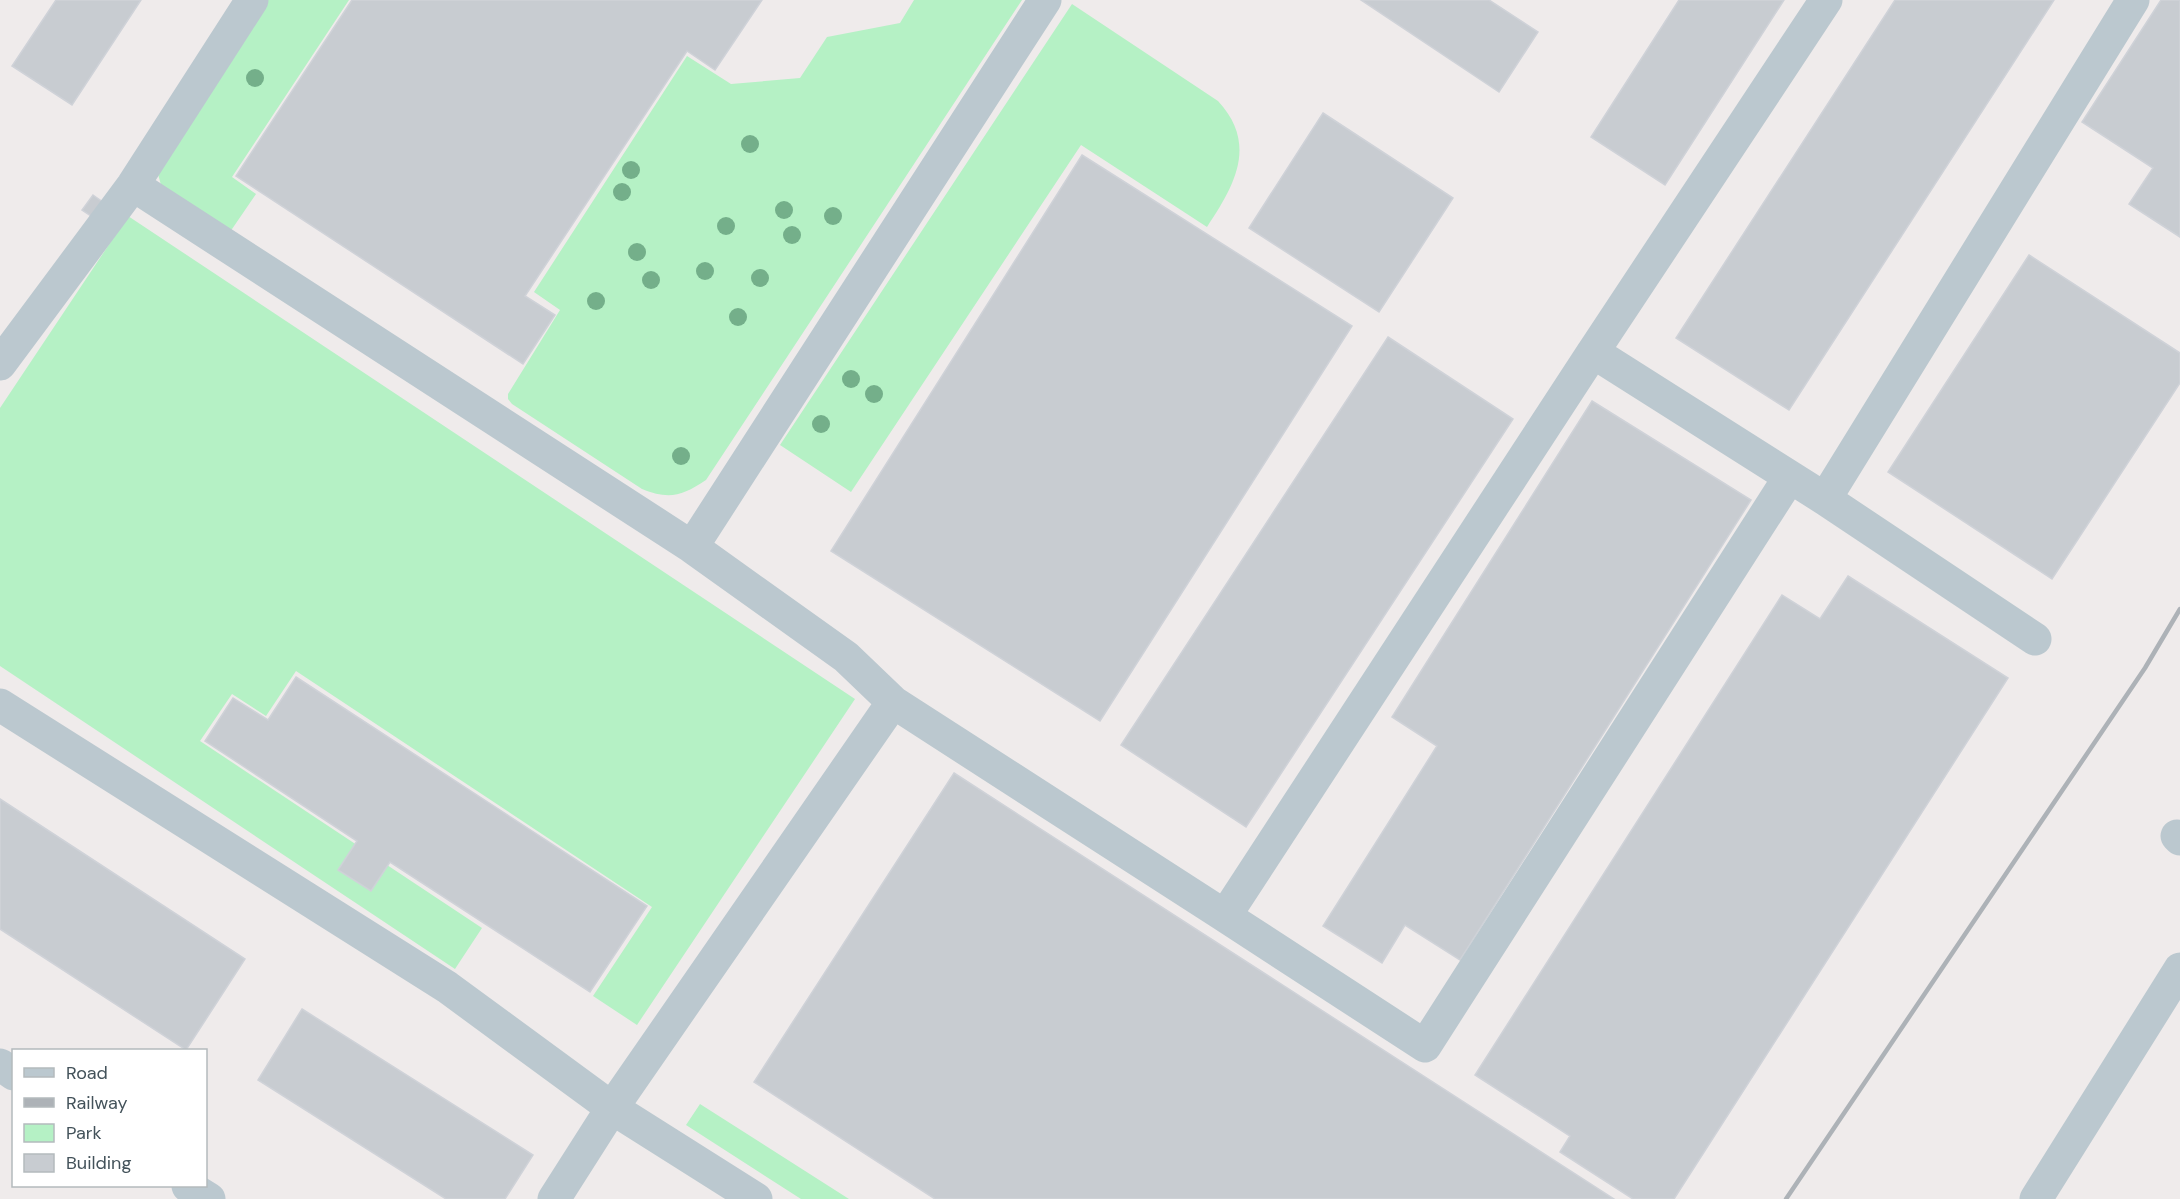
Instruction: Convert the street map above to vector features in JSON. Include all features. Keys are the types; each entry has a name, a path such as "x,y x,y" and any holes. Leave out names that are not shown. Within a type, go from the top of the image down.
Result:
{"lane":[{"path":"0,364 133,185 252,0"},
{"path":"692,547 1045,0"},
{"path":"1225,916 1826,0"},
{"path":"1825,499 2133,0"},
{"path":"133,185 692,547 846,657 893,702 1425,1046 1789,478"},
{"path":"1593,352 1825,499 2035,639"},
{"path":"554,1199 612,1108 893,702"},
{"path":"0,705 447,987 612,1108 756,1199"},
{"path":"2037,1199 2180,969"},
{"path":"191,1187 209,1199"}],"green space":[{"path":"268,0 349,0 232,177 256,194 230,232 161,185 158,174"},
{"path":"914,0 1022,0 706,480 690,490 675,495 642,489 512,404 508,399 508,394 560,310 534,292 687,56 731,84 800,78 827,37 900,23"},
{"path":"1072,4 1218,101 1230,117 1237,133 1239,149 1238,164 1226,196 1207,227 1081,145 851,492 780,445"},
{"path":"128,216 855,699 637,1025 593,996 652,907 296,671 266,716 232,694 200,741 482,928 455,969 0,666 0,408"},
{"path":"700,1104 849,1199 801,1199 686,1125"}],"building":[{"path":"56,0 141,0 72,105 12,66"},
{"path":"352,0 762,0 715,70 687,51 525,296 555,315 523,364 236,176"},
{"path":"1361,0 1489,0 1538,32 1499,92"},
{"path":"1679,0 1784,0 1665,185 1591,137"},
{"path":"1895,0 2054,0 1789,410 1676,338"},
{"path":"2161,0 2180,0 2180,237 2129,204 2153,168 2082,122"},
{"path":"1323,113 1453,198 1379,312 1249,228"},
{"path":"1082,155 1352,326 1100,721 831,551"},
{"path":"93,195 107,205 97,220 82,210"},
{"path":"2029,255 2180,353 2180,383 2052,579 1888,472"},
{"path":"1388,337 1513,419 1246,827 1121,745"},
{"path":"1592,401 1751,500 1460,960 1405,925 1382,963 1323,926 1437,746 1392,717"},
{"path":"1848,576 2008,678 1674,1199 1633,1199 1560,1152 1570,1136 1475,1075 1782,595 1820,619"},
{"path":"296,677 647,906 590,992 390,862 371,891 338,870 357,841 205,741 233,698 268,720"},
{"path":"954,773 1614,1199 935,1199 754,1082"},
{"path":"0,799 245,959 187,1049 184,1049 0,929"},
{"path":"302,1009 533,1155 505,1199 446,1199 258,1080"}],"railway":[{"path":"1786,1199 2145,668 2180,609"}]}
